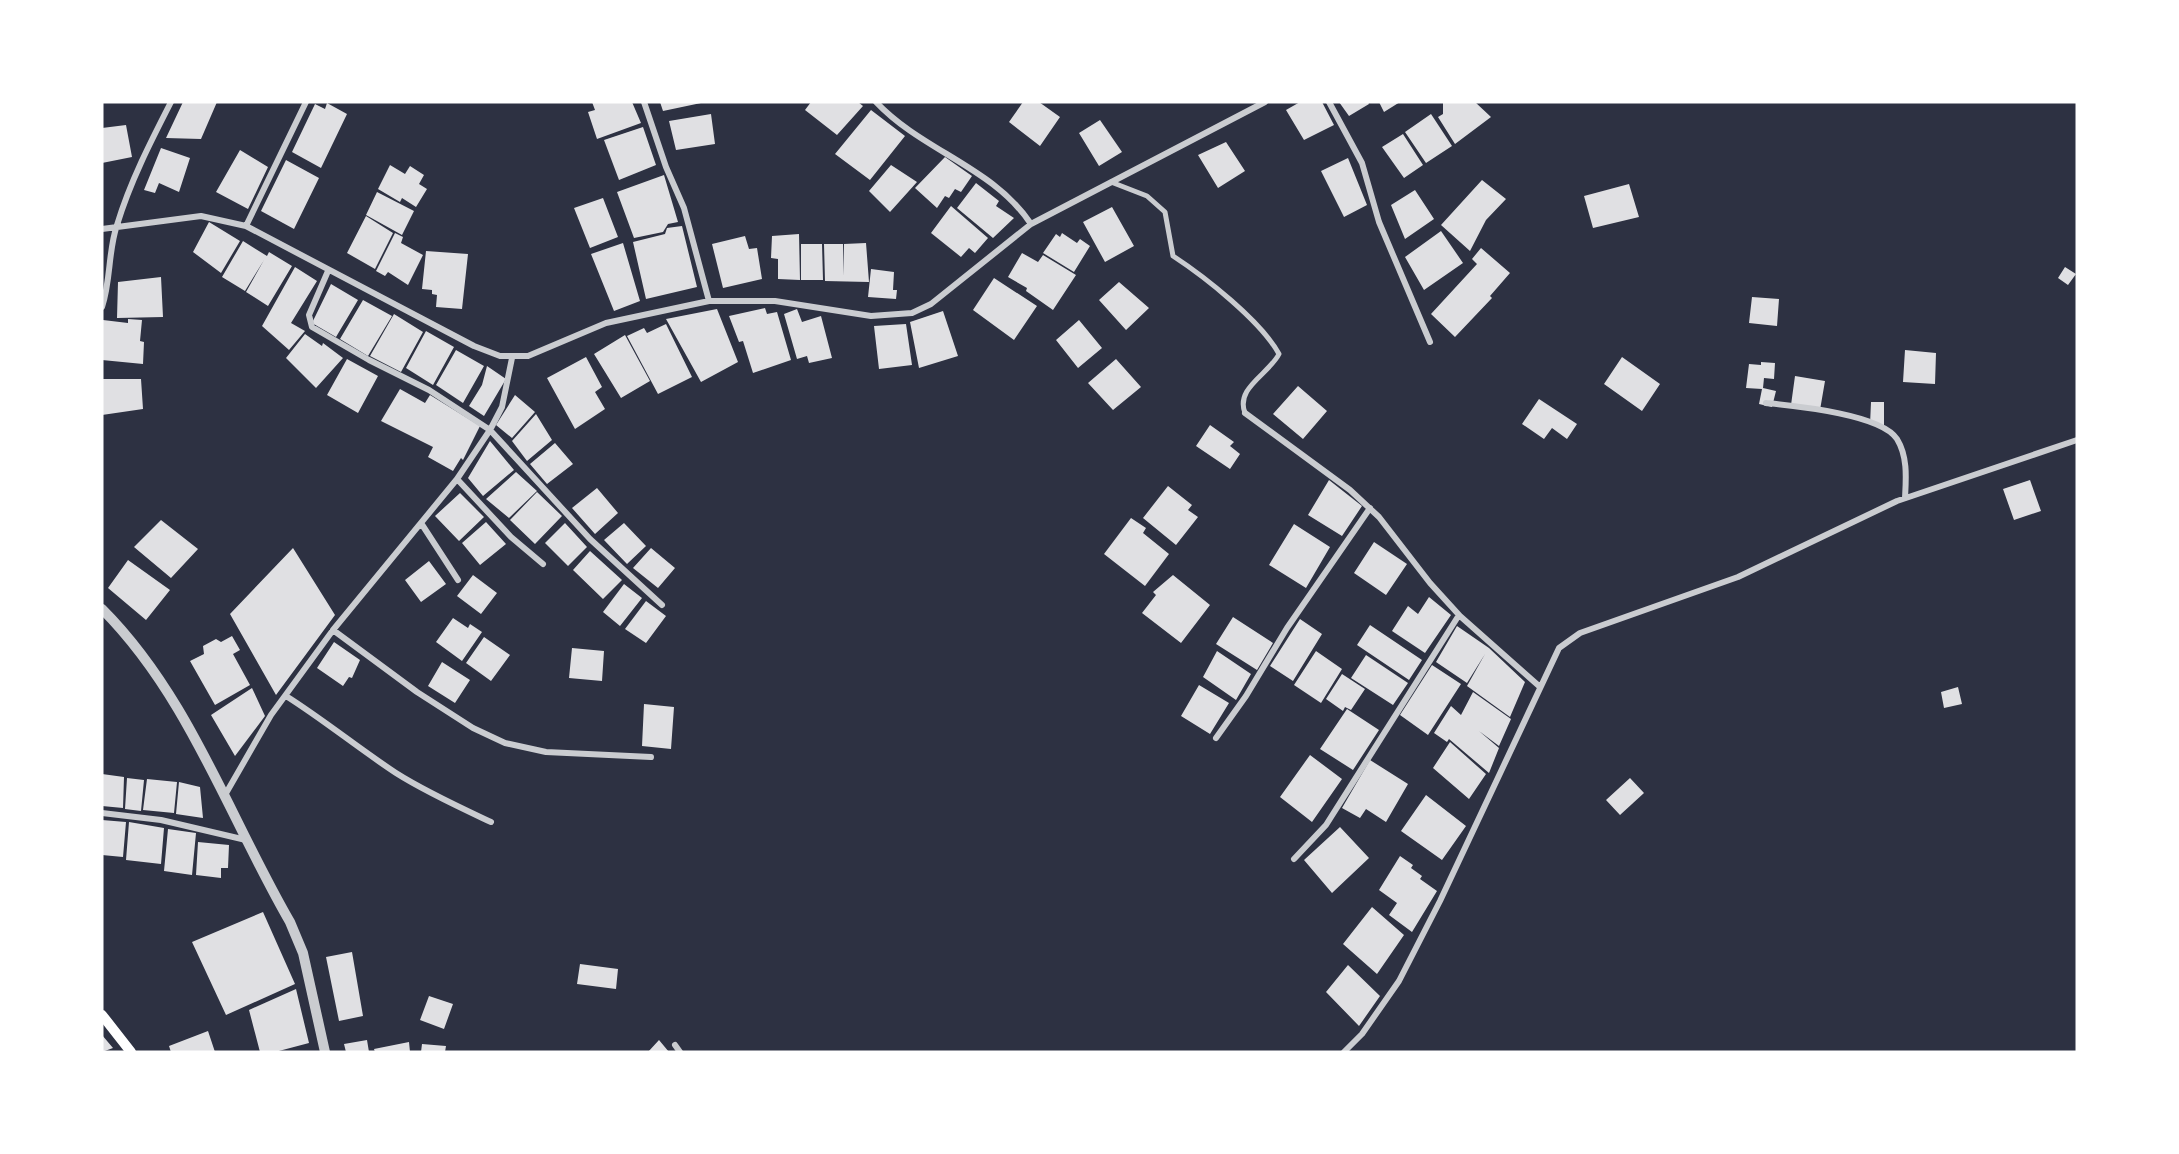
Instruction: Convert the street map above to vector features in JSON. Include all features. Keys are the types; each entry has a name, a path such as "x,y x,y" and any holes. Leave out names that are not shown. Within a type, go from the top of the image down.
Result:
{"main road":[{"path":"102,1014 130,1052"}],"street":[{"path":"102,307 116,226 148,146 171,102"},
{"path":"246,226 306,102"},
{"path":"644,102 666,167 684,208 709,301"},
{"path":"876,102 903,126 992,182 1019,207 1030,224"},
{"path":"102,229 201,216 246,226 474,346 512,358 528,356 606,323 709,301 775,301 871,316 912,313 931,304 1030,224 1265,102"},
{"path":"1329,102 1362,163 1379,222 1430,342"},
{"path":"1111,182 1147,196 1165,212 1173,256 1230,301 1271,341 1279,354 1274,364 1244,395 1241,404 1245,413 1350,490 1370,508 1459,615 1539,686"},
{"path":"328,271 309,315 312,327 369,360 429,390 490,429 590,538 662,605"},
{"path":"225,795 248,753 333,630 457,479 490,429 502,407 512,358"},
{"path":"1766,403 1820,409 1878,425 1896,437 1902,451 1906,473 1905,498"},
{"path":"1344,1052 1362,1034 1399,981 1501,774 1558,648 1580,633 1738,577 1905,498 2077,440"},
{"path":"457,479 511,537 543,564"},
{"path":"1216,738 1246,696 1287,628 1370,508"},
{"path":"421,524 458,580"},
{"path":"102,609 130,637 164,685 225,795 246,840 290,922 303,953 325,1052"},
{"path":"1294,859 1326,825 1459,615"},
{"path":"333,630 417,692 473,728 505,743 546,752 651,756"},
{"path":"286,696 328,722 363,751 399,774 439,798 491,822"},
{"path":"102,813 161,820 246,840"},
{"path":"675,1045 680,1052"}],"building":[{"path":"183,102 217,102 201,139 166,138"},
{"path":"592,102 632,102 641,123 597,139 588,112 595,110"},
{"path":"660,102 701,102 701,103 663,111"},
{"path":"811,102 858,102 863,106 837,135 805,110"},
{"path":"1023,102 1039,102 1060,117 1040,146 1009,122"},
{"path":"1300,102 1322,102 1334,125 1304,140 1286,110"},
{"path":"1339,102 1368,102 1369,104 1349,116"},
{"path":"1379,102 1400,102 1384,112"},
{"path":"1443,102 1475,102 1491,117 1455,144 1438,117 1443,114"},
{"path":"327,103 347,114 321,168 292,152 315,104 325,109"},
{"path":"871,110 905,136 870,180 835,154"},
{"path":"711,114 715,144 676,150 669,121"},
{"path":"1431,114 1452,146 1426,163 1405,132"},
{"path":"1100,120 1122,152 1099,166 1079,133"},
{"path":"126,125 132,157 102,163 102,128"},
{"path":"643,127 656,165 619,180 604,140"},
{"path":"1403,134 1423,165 1404,178 1382,147"},
{"path":"1226,142 1245,171 1218,188 1198,155"},
{"path":"161,148 190,158 179,192 159,183 155,193 144,190"},
{"path":"240,150 268,167 248,209 216,192"},
{"path":"945,157 972,176 961,192 955,189 949,198 945,196 937,208 915,188"},
{"path":"1348,158 1367,205 1344,217 1321,171"},
{"path":"286,160 319,178 294,229 261,211"},
{"path":"390,165 405,174 410,166 424,175 419,184 427,189 416,207 402,198 400,202 378,189"},
{"path":"891,165 917,182 890,212 869,191"},
{"path":"664,175 678,222 668,224 663,232 634,238 617,192"},
{"path":"1482,180 1506,199 1486,220 1470,251 1441,225"},
{"path":"976,183 999,201 996,206 1014,218 993,238 957,208"},
{"path":"1629,184 1639,217 1593,228 1584,196"},
{"path":"1415,190 1434,219 1405,239 1391,205"},
{"path":"377,192 414,211 402,235 366,215"},
{"path":"603,198 618,237 590,248 574,208"},
{"path":"951,206 988,238 975,253 969,248 961,257 931,233"},
{"path":"1112,207 1134,246 1105,262 1083,222"},
{"path":"366,216 393,233 375,269 347,253"},
{"path":"209,222 240,241 221,273 193,252"},
{"path":"682,226 697,287 646,299 633,242 665,234 667,228"},
{"path":"1441,231 1463,263 1424,290 1405,257"},
{"path":"395,233 403,237 401,243 423,255 408,285 388,272 385,276 376,271"},
{"path":"1062,233 1077,243 1080,239 1090,246 1074,272 1043,253 1056,234 1060,237"},
{"path":"799,234 800,280 778,279 778,259 771,258 772,236"},
{"path":"745,236 749,249 757,248 762,279 723,288 712,244"},
{"path":"243,241 267,256 269,252 292,266 268,306 246,292 264,260 245,291 222,277"},
{"path":"623,243 640,301 614,311 591,254"},
{"path":"866,243 869,282 825,281 824,244 843,244 844,276 844,244"},
{"path":"801,244 822,244 823,280 801,280"},
{"path":"1481,248 1510,273 1490,296 1492,298 1455,337 1431,314 1477,264 1472,259"},
{"path":"426,251 468,254 462,309 436,307 437,295 432,294 432,290 422,289"},
{"path":"1022,253 1038,262 1043,255 1076,275 1053,310 1026,291 1027,288 1008,277"},
{"path":"295,267 317,281 291,323 305,331 289,350 262,326"},
{"path":"2065,267 2076,274 2068,285 2058,278"},
{"path":"871,269 894,272 893,290 897,290 896,299 868,297"},
{"path":"161,277 163,317 117,318 118,282"},
{"path":"994,278 1037,306 1014,340 973,310"},
{"path":"1119,282 1149,308 1126,330 1099,300"},
{"path":"331,284 358,300 336,337 312,323"},
{"path":"1752,297 1779,299 1777,326 1749,323"},
{"path":"363,300 392,316 368,356 340,339"},
{"path":"765,308 767,314 777,312 791,360 753,373 743,341 739,342 729,316"},
{"path":"717,309 738,362 701,382 666,319"},
{"path":"797,309 802,322 821,316 832,358 809,363 807,356 797,359 784,314"},
{"path":"943,311 958,356 919,368 910,322"},
{"path":"394,314 423,332 401,372 370,356"},
{"path":"128,319 142,320 140,341 144,342 143,364 102,360 103,320 128,323"},
{"path":"1079,320 1102,348 1078,368 1056,340"},
{"path":"666,324 692,377 658,394 627,336 644,328 647,333"},
{"path":"906,324 912,365 879,369 874,326"},
{"path":"426,331 454,347 433,385 406,368"},
{"path":"305,334 322,346 323,343 343,358 316,388 286,358"},
{"path":"625,335 650,381 621,398 594,354"},
{"path":"456,350 484,366 463,403 436,385"},
{"path":"1905,350 1936,353 1935,384 1903,382"},
{"path":"586,357 602,387 595,392 605,409 575,429 547,378"},
{"path":"1622,357 1660,384 1642,411 1604,384"},
{"path":"347,359 378,376 358,413 327,395"},
{"path":"1116,359 1141,387 1113,410 1088,383"},
{"path":"1761,362 1775,363 1774,379 1764,378 1763,388 1776,391 1772,407 1759,404 1762,389 1746,388 1749,364 1761,365"},
{"path":"487,366 506,379 484,416 469,406 482,385"},
{"path":"1795,376 1825,381 1820,410 1791,405"},
{"path":"102,379 141,379 143,409 102,415"},
{"path":"1298,386 1327,411 1303,439 1273,414"},
{"path":"400,389 425,403 430,395 480,426 463,460 461,458 453,471 428,457 433,447 381,421"},
{"path":"515,395 535,412 512,438 496,425"},
{"path":"1539,399 1577,424 1567,439 1552,428 1544,439 1522,424"},
{"path":"1871,402 1884,402 1884,425 1870,425"},
{"path":"536,414 552,440 527,461 512,441"},
{"path":"1210,425 1234,442 1230,446 1240,454 1230,469 1196,446"},
{"path":"490,441 514,470 483,496 468,478"},
{"path":"555,443 573,464 547,484 530,464"},
{"path":"516,472 537,491 509,518 486,499"},
{"path":"1329,480 1362,506 1342,536 1308,515"},
{"path":"2030,480 2041,511 2014,520 2003,489"},
{"path":"1168,486 1192,505 1188,510 1198,517 1176,545 1143,518"},
{"path":"597,488 618,513 595,534 572,508"},
{"path":"537,492 562,516 535,544 510,520"},
{"path":"460,493 484,517 459,541 435,516"},
{"path":"1131,518 1146,528 1143,533 1169,554 1145,586 1104,554"},
{"path":"161,520 198,549 171,578 134,547"},
{"path":"486,522 506,544 480,565 462,543"},
{"path":"565,523 587,547 568,566 545,543"},
{"path":"624,523 646,546 627,564 604,540"},
{"path":"1294,524 1330,547 1306,588 1269,565"},
{"path":"1374,542 1407,564 1386,595 1354,573"},
{"path":"293,548 335,615 276,695 230,614"},
{"path":"651,548 675,568 658,588 633,568"},
{"path":"590,551 622,580 603,599 573,570"},
{"path":"128,560 170,590 146,620 108,588"},
{"path":"429,561 446,584 421,602 405,580"},
{"path":"473,575 497,593 481,614 457,596"},
{"path":"1173,575 1210,605 1181,643 1142,613 1156,595 1153,592"},
{"path":"624,584 642,598 620,626 603,612"},
{"path":"1429,597 1451,615 1425,653 1392,631 1408,606 1418,614"},
{"path":"646,601 666,616 646,643 625,629"},
{"path":"1233,617 1273,643 1257,670 1216,644"},
{"path":"453,618 468,628 470,624 482,632 462,661 436,642"},
{"path":"1300,619 1322,634 1293,681 1270,666"},
{"path":"1370,625 1422,660 1409,680 1357,645"},
{"path":"1457,626 1489,648 1525,682 1510,717 1467,686 1485,654 1467,683 1436,662"},
{"path":"232,636 240,650 233,654 250,685 215,705 190,661 204,654 203,646 216,639 221,642"},
{"path":"484,637 510,655 491,681 466,663"},
{"path":"334,642 360,660 352,678 349,677 343,686 317,668"},
{"path":"572,648 604,651 602,681 569,678"},
{"path":"1217,651 1251,674 1236,700 1203,677"},
{"path":"1316,651 1342,669 1321,703 1294,685"},
{"path":"1366,655 1408,683 1393,705 1351,678"},
{"path":"442,662 470,680 455,703 428,686"},
{"path":"1432,665 1461,684 1428,735 1400,715"},
{"path":"1342,674 1365,689 1351,710 1345,707 1343,711 1326,699"},
{"path":"1199,685 1229,703 1210,734 1181,716"},
{"path":"1958,687 1962,704 1944,708 1941,692"},
{"path":"252,688 265,716 235,756 211,715"},
{"path":"1473,692 1511,719 1499,746 1479,731 1499,748 1489,773 1449,739 1447,742 1434,733 1451,706 1461,715"},
{"path":"644,704 674,707 671,749 642,746"},
{"path":"1347,709 1379,730 1353,770 1320,749"},
{"path":"1450,742 1486,774 1469,799 1433,768"},
{"path":"1310,755 1342,779 1312,822 1280,797"},
{"path":"1370,760 1408,784 1386,822 1366,809 1360,818 1342,808"},
{"path":"102,774 124,777 123,808 102,806"},
{"path":"127,778 144,780 141,811 125,809"},
{"path":"1630,778 1644,793 1620,815 1606,800"},
{"path":"147,779 177,782 174,813 143,810"},
{"path":"179,782 200,787 203,818 176,814"},
{"path":"1426,795 1466,826 1442,860 1401,831"},
{"path":"102,820 126,822 123,857 102,855"},
{"path":"129,822 164,828 161,864 126,860"},
{"path":"1340,827 1369,858 1332,893 1304,860"},
{"path":"168,829 196,833 192,875 164,871"},
{"path":"198,842 229,845 228,868 221,868 221,878 196,875"},
{"path":"1400,856 1413,865 1411,868 1422,876 1420,879 1437,891 1412,932 1389,915 1397,903 1379,890"},
{"path":"1372,907 1404,935 1377,974 1343,944"},
{"path":"263,912 295,984 226,1015 192,942"},
{"path":"352,952 363,1016 339,1021 326,957"},
{"path":"580,964 618,969 616,989 577,984"},
{"path":"1348,965 1380,996 1359,1026 1326,992"},
{"path":"296,989 309,1043 275,1052 260,1052 249,1010"},
{"path":"429,996 453,1004 444,1029 420,1020"},
{"path":"208,1031 215,1052 171,1052 169,1046"},
{"path":"102,1035 113,1048 102,1052"},
{"path":"367,1040 369,1052 346,1052 344,1044"},
{"path":"659,1040 669,1052 648,1052"},
{"path":"409,1042 410,1052 375,1052 374,1049"},
{"path":"422,1044 446,1046 445,1052 421,1052"}]}
